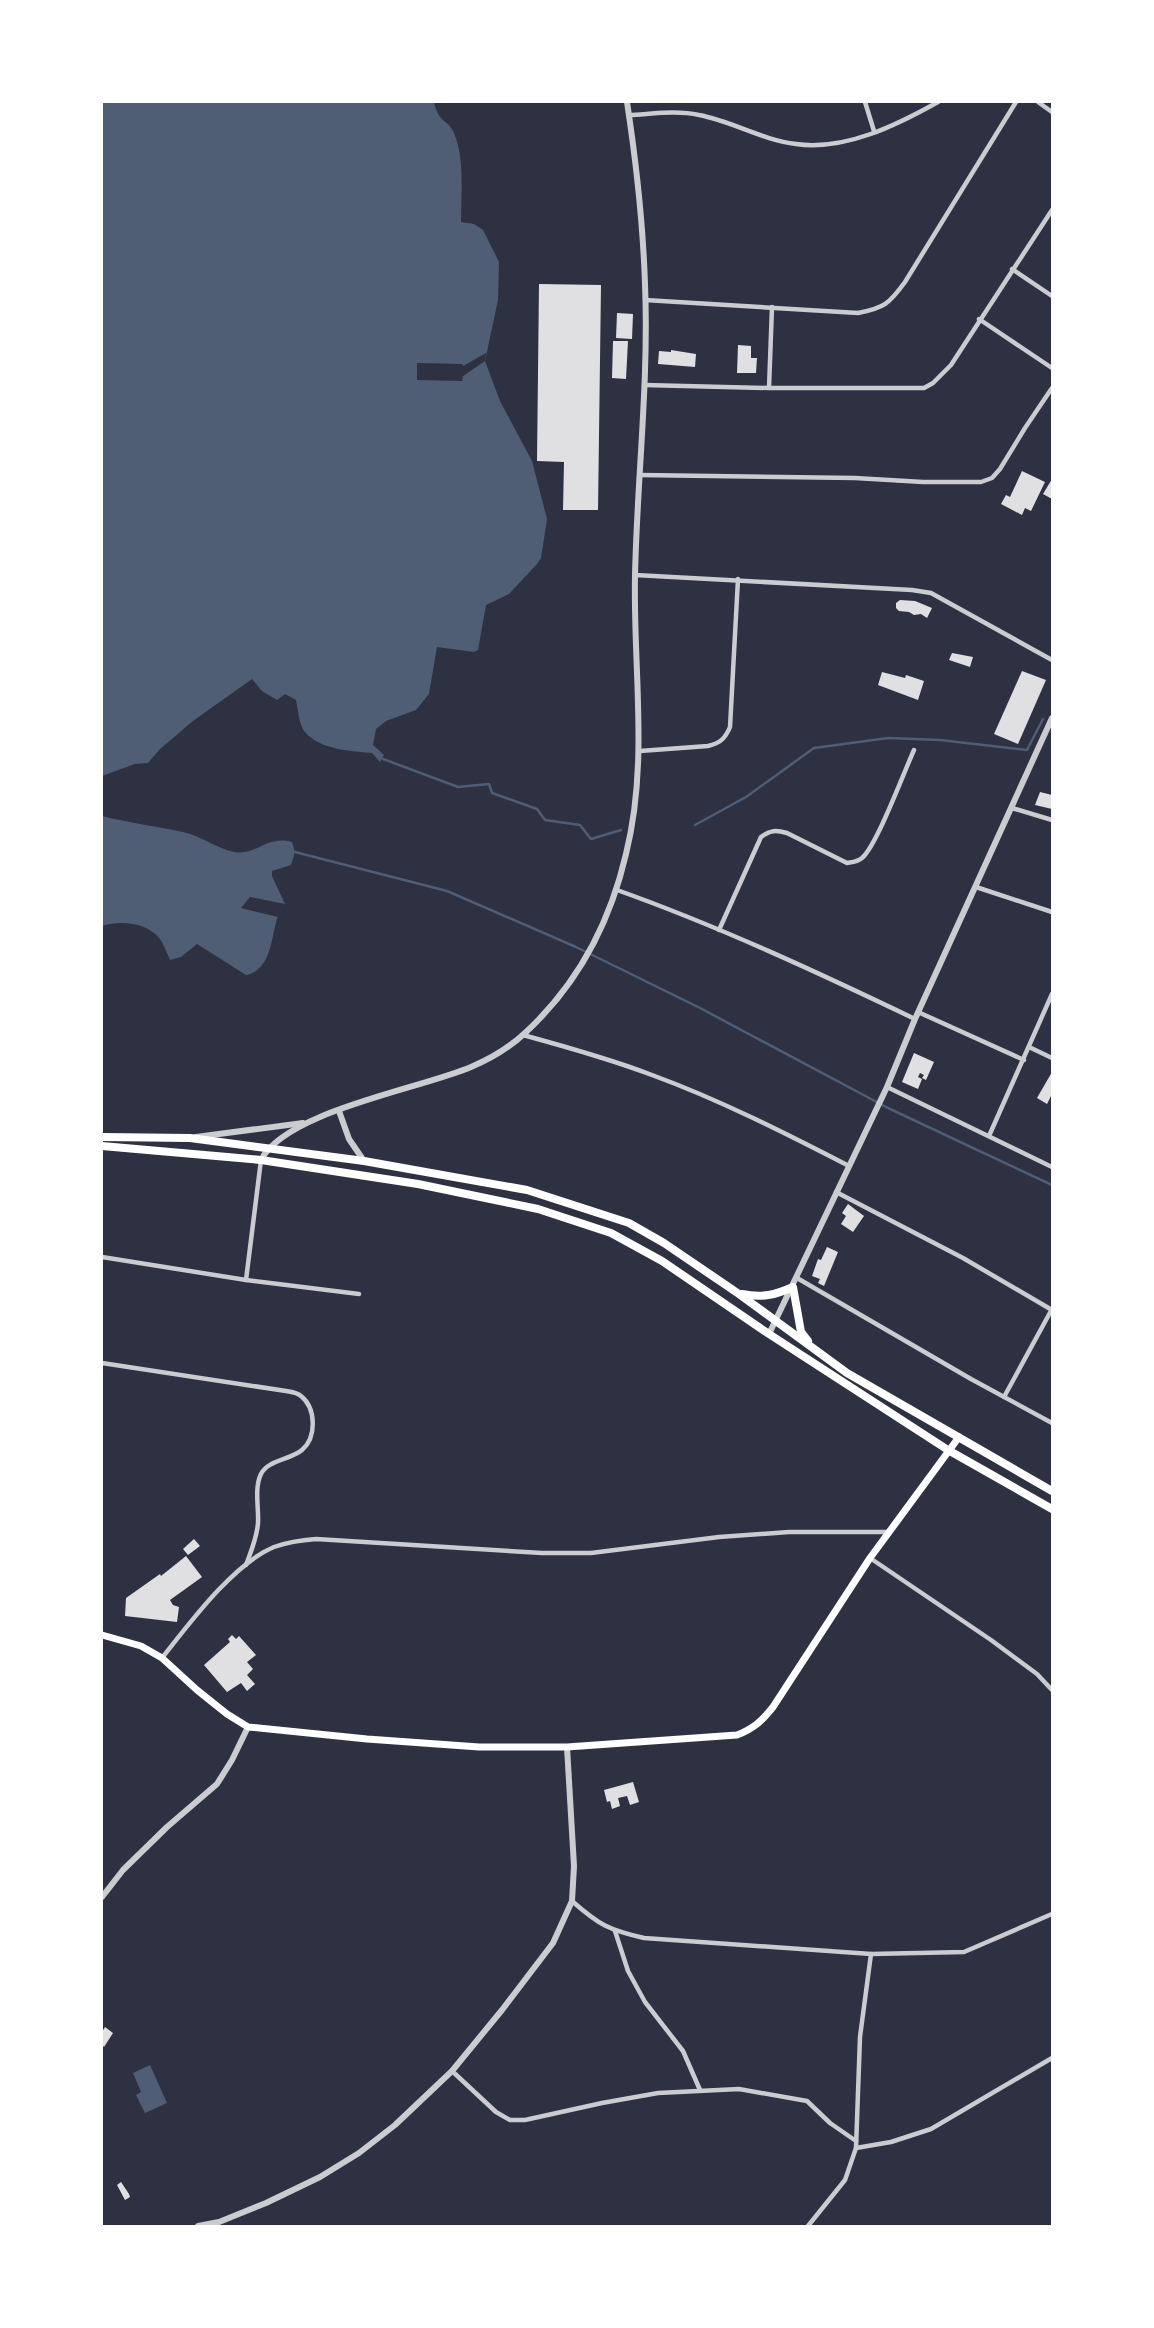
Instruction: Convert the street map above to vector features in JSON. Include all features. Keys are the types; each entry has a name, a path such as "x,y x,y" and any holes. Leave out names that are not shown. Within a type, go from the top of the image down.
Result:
{"main road":[{"path":"102,1137 190,1138 364,1161 527,1189 629,1223 664,1243 739,1294 847,1373 1052,1491"},
{"path":"102,1146 261,1160 404,1181 538,1209 611,1233 662,1261 947,1450 1052,1509"},
{"path":"739,1294 773,1296 793,1287 801,1332 813,1348"},
{"path":"102,1635 141,1646 162,1658 197,1690 248,1727 467,1746 567,1747 737,1735 762,1721 773,1707 870,1558 959,1437"}],"street":[{"path":"246,1280 261,1160 270,1147 286,1135 339,1111 473,1066 522,1035 555,1003 583,964 617,890 635,813 640,751 635,575 645,300 637,183 627,102"},
{"path":"865,102 874,131"},
{"path":"629,115 697,114 769,138 796,144 832,144 874,131 938,102"},
{"path":"645,300 858,313 880,309 891,301 1016,102"},
{"path":"1038,102 1052,113"},
{"path":"644,384 769,388 924,388 951,365 1052,210"},
{"path":"1012,269 1052,296"},
{"path":"769,388 772,307"},
{"path":"979,319 1052,368"},
{"path":"639,475 981,482 992,478 1000,469 1052,388"},
{"path":"635,575 738,579 931,593 1052,660"},
{"path":"640,751 708,746 719,743 726,736 730,727 738,579"},
{"path":"769,1334 887,1087 916,1015 1052,721"},
{"path":"719,930 761,837 769,831 787,833 846,863 856,862 863,857 914,750"},
{"path":"1012,808 1052,820"},
{"path":"976,887 1052,912"},
{"path":"617,890 672,909 1024,1060"},
{"path":"989,1136 1052,994"},
{"path":"522,1035 663,1080 720,1103 849,1166"},
{"path":"1029,1047 1052,1058"},
{"path":"887,1087 1052,1167"},
{"path":"339,1111 349,1139 364,1161"},
{"path":"190,1138 311,1123"},
{"path":"836,1192 942,1246 1052,1310 1004,1397"},
{"path":"102,1257 246,1280 359,1294"},
{"path":"797,1278 1052,1423"},
{"path":"102,1363 296,1393 309,1405 312,1414 310,1439 302,1449 261,1472 258,1484 258,1527 245,1566"},
{"path":"162,1658 194,1618 245,1566 271,1548 295,1541 316,1539 579,1553 789,1532 889,1532"},
{"path":"870,1558 1019,1660 1052,1690"},
{"path":"102,1897 123,1870 217,1784 248,1727"},
{"path":"198,2227 219,2224 266,2203 320,2177 359,2153 395,2125 452,2071 502,2010 553,1943 572,1901 573,1866 567,1747"},
{"path":"572,1901 594,1920 615,1931 656,1939 871,1954 964,1952 1052,1914"},
{"path":"615,1931 628,1971 645,2003 683,2051 700,2090"},
{"path":"808,2227 845,2180 856,2148 860,2037 871,1954"},
{"path":"856,2148 891,2142 931,2129 1052,2058"},
{"path":"452,2071 496,2112 510,2120 525,2120 658,2093 739,2089 807,2101 830,2123 856,2141"}],"water":[{"path":"102,102 434,102 438,114 454,133 461,165 461,222 474,224 483,230 499,262 498,300 485,361 500,401 532,461 547,519 541,558 537,564 509,594 486,605 478,650 474,652 437,647 429,694 416,710 386,721 376,729 373,745 384,755 380,762 372,753 327,746 311,738 301,725 296,700 285,694 277,700 262,691 252,679 193,721 148,763 135,764 102,776"},
{"path":"102,816 183,832 234,852 249,851 275,841 292,842 295,852 291,865 272,871 285,904 277,919 269,953 261,967 246,975 197,944 181,957 170,960 160,939 148,929 125,923 102,926"},
{"path":"150,2065 167,2103 145,2113 136,2095 141,2092 133,2073"}],"pier":[{"path":"486,353 485,361 463,376 462,381 417,380 417,363 463,366"},
{"path":"250,897 285,904 278,917 241,908"}],"building":[{"path":"539,284 601,285 598,510 563,510 564,462 537,461"},
{"path":"617,313 633,314 632,339 616,338"},
{"path":"613,341 628,341 626,379 612,378"},
{"path":"738,345 751,346 751,358 757,358 756,373 737,373"},
{"path":"659,351 696,354 695,367 658,364"},
{"path":"1022,471 1045,482 1031,511 1025,508 1022,515 1001,504 1006,495 1010,497"},
{"path":"1052,479 1052,499 1043,494"},
{"path":"900,600 915,601 932,608 927,618 921,614 914,615 896,608 896,603"},
{"path":"952,653 973,657 970,667 949,660"},
{"path":"1022,671 1046,680 1018,744 994,734"},
{"path":"882,672 924,681 918,700 878,685"},
{"path":"1040,792 1052,795 1052,809 1035,805"},
{"path":"914,1053 934,1062 926,1080 920,1073 918,1077 922,1079 918,1089 902,1082"},
{"path":"1052,1072 1052,1097 1047,1104 1037,1098"},
{"path":"848,1204 864,1216 853,1232 841,1224 846,1216 842,1213"},
{"path":"827,1247 838,1252 824,1286 818,1283 820,1279 812,1276 818,1259 821,1260"},
{"path":"194,1539 200,1546 188,1555 183,1549"},
{"path":"186,1556 202,1577 170,1600 173,1605 179,1607 177,1622 125,1616 126,1598"},
{"path":"232,1635 236,1639 239,1636 256,1655 247,1662 253,1669 247,1675 255,1684 247,1691 241,1683 227,1692 204,1665 230,1642 228,1639"},
{"path":"633,1782 639,1802 630,1805 627,1796 618,1798 620,1806 612,1809 604,1790"},
{"path":"105,2027 113,2033 104,2047 102,2032"},
{"path":"121,2182 130,2197 125,2200 117,2185"}],"waterway":[{"path":"695,825 746,797 814,748 888,738 940,740 1027,750 1043,719"},
{"path":"383,759 458,787 489,784 492,793 537,809 545,820 580,825 591,839 621,830"},
{"path":"295,852 447,891 576,947 700,1008 888,1108 1052,1185"}]}
